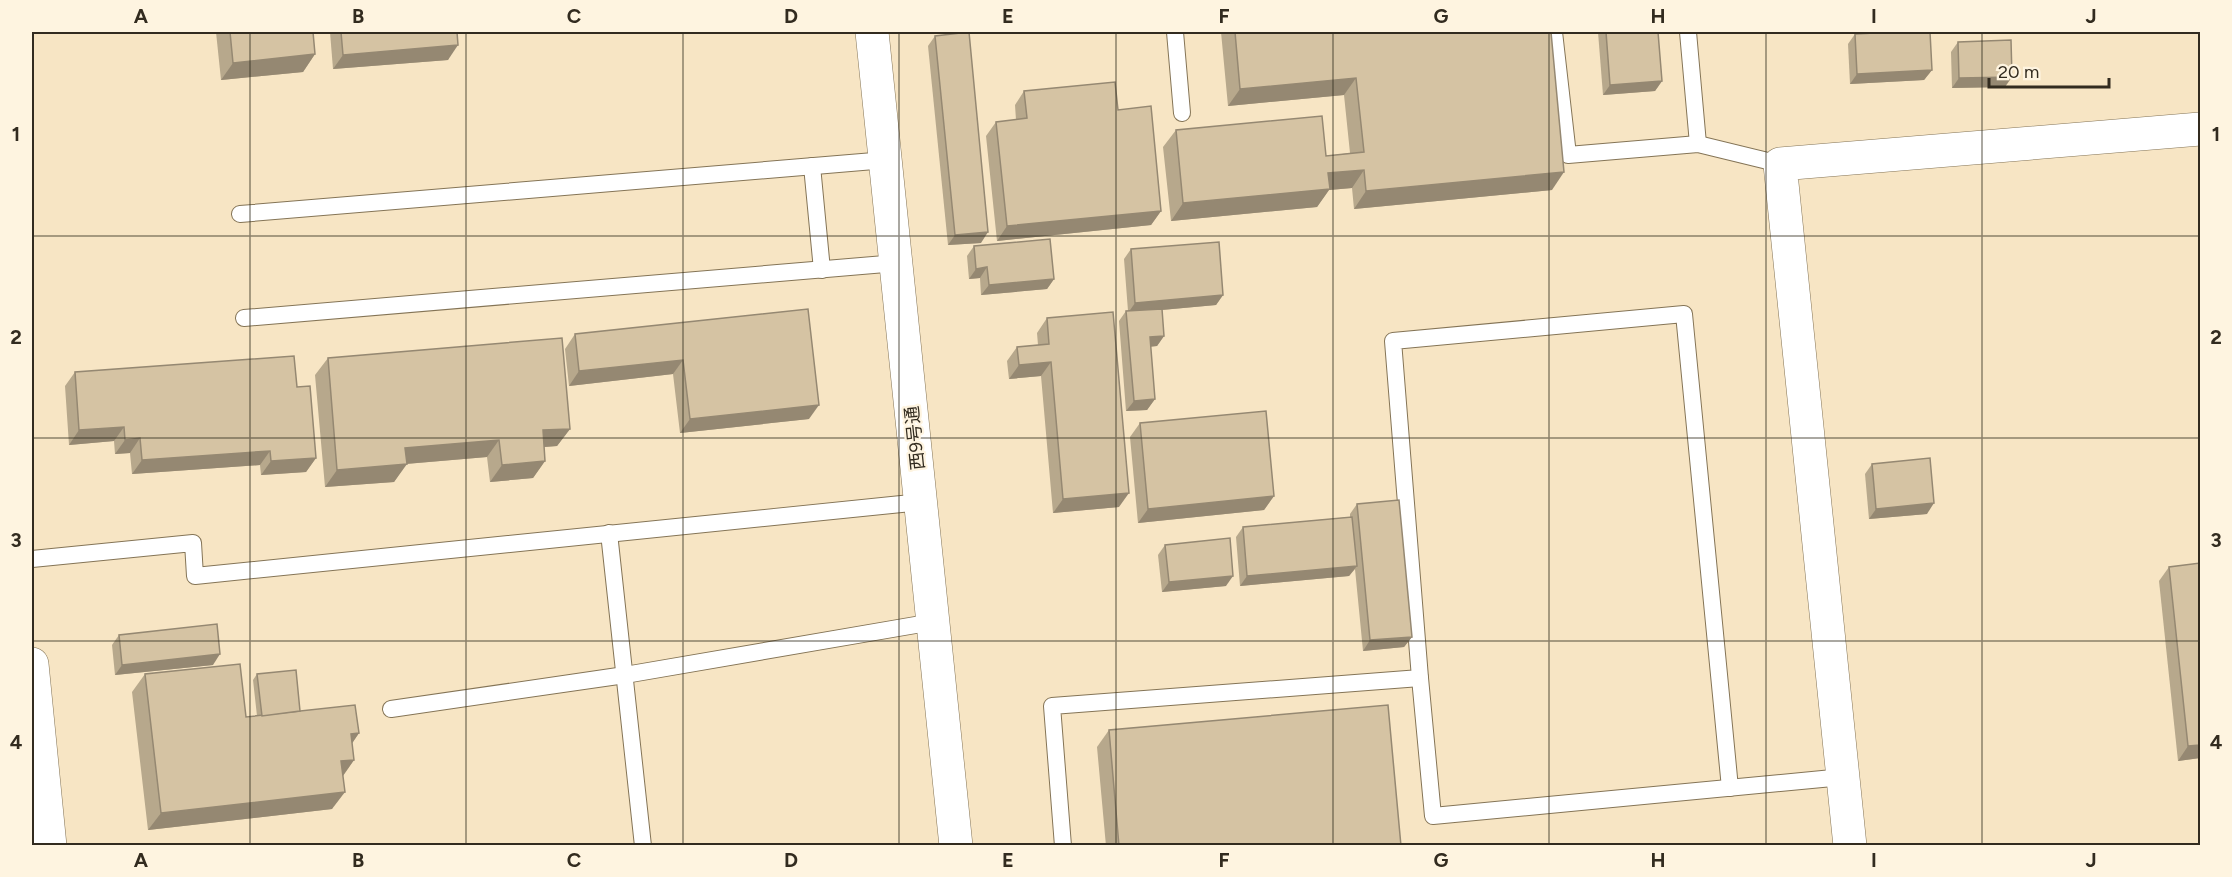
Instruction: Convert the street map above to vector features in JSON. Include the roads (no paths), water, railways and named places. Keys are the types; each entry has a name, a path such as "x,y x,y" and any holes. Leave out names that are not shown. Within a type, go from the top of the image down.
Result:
{"street":[{"name":"西9号通","path":"873,32 956,846"},
{"path":"1850,846 1780,164 2200,129"},
{"path":"32,664 50,846"}],"lane":[{"path":"1175,32 1182,113"},
{"path":"1554,32 1568,155 1698,144 1780,164"},
{"path":"1688,32 1698,144"},
{"path":"240,214 886,160"},
{"path":"813,166 822,270"},
{"path":"244,318 897,263"},
{"path":"1730,788 1684,314 1393,341 1433,816 1730,788 1843,777"},
{"path":"32,560 193,543 195,576 921,502"},
{"path":"609,533 643,846"},
{"path":"391,709 625,675 933,621"},
{"path":"1063,846 1053,706 1420,678"}]}
